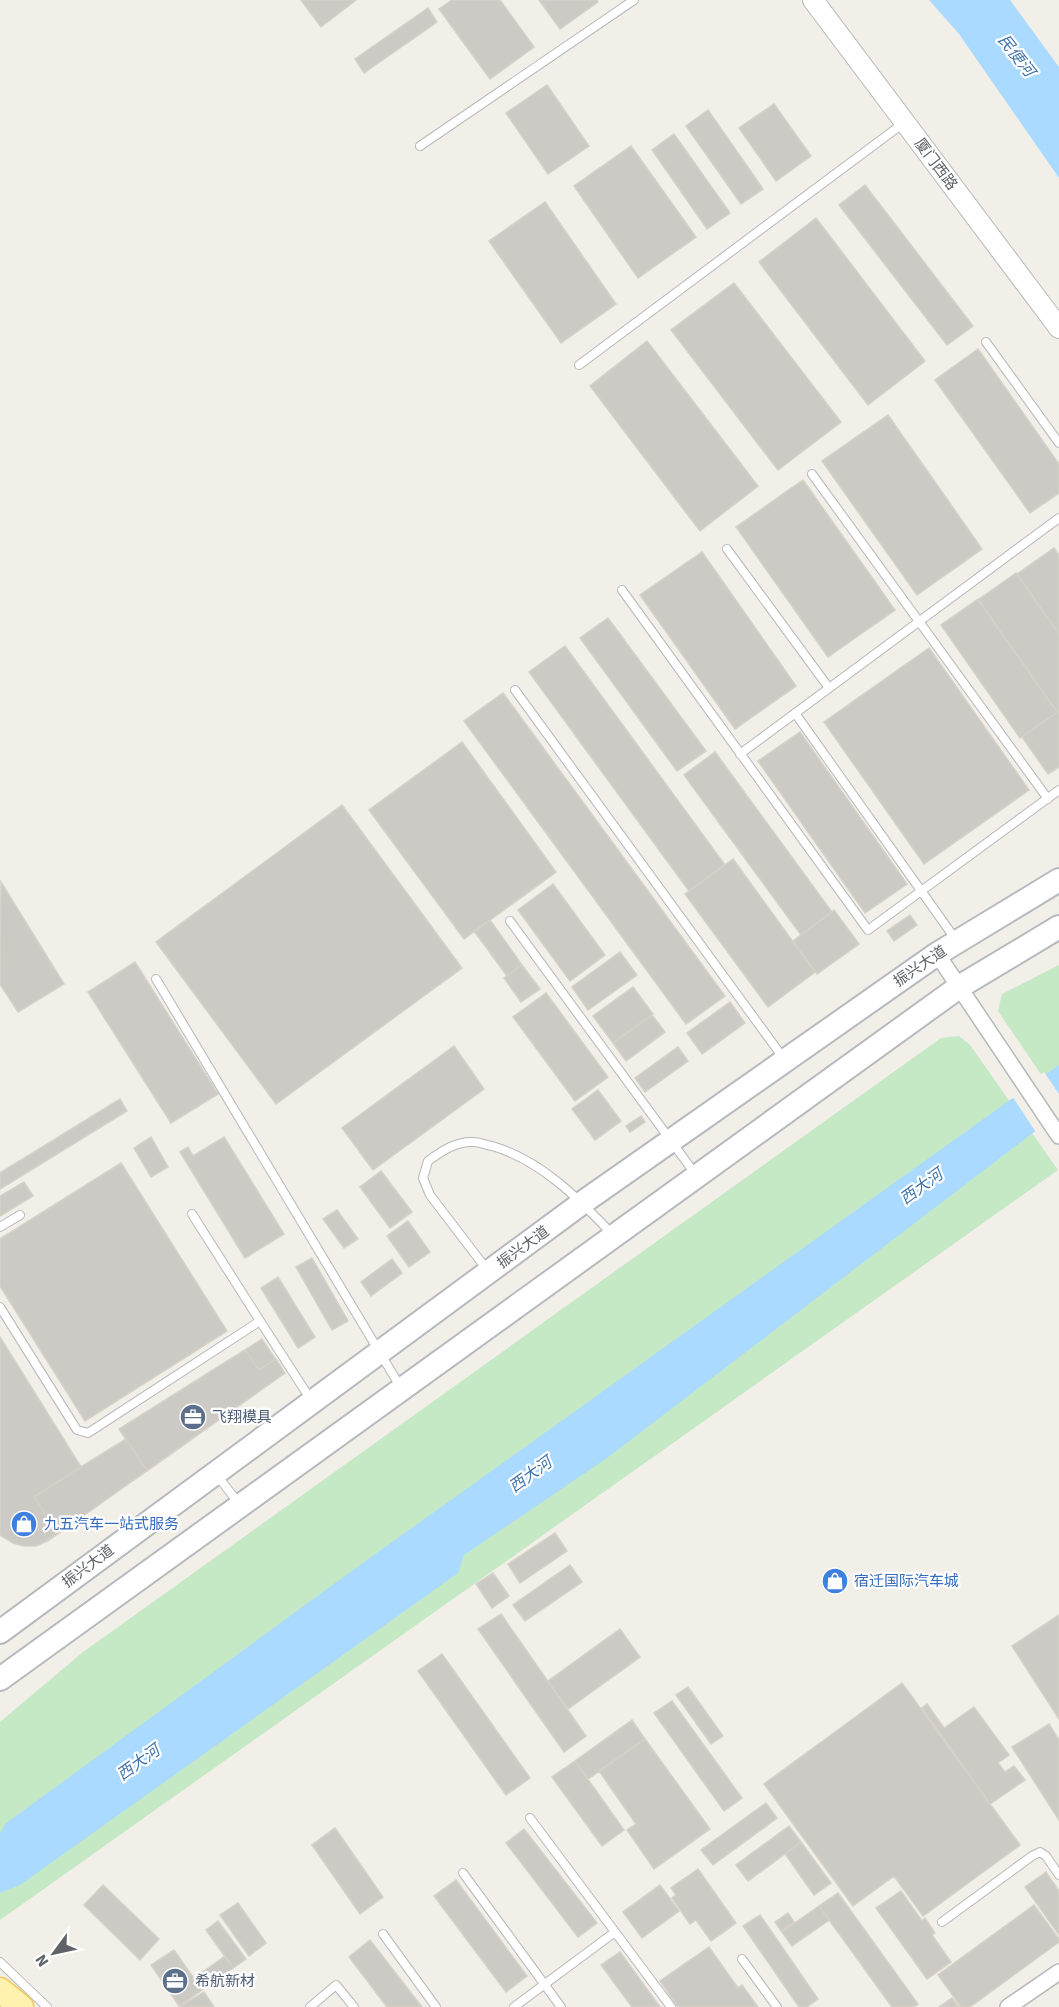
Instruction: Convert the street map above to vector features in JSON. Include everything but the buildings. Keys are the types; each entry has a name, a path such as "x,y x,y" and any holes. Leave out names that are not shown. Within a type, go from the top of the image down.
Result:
{"main road":[{"name":"振兴大道","path":"1,1630 582,1203 937,954 1059,880"},
{"path":"0,1678 959,987 1059,927"},
{"path":"0,1990 21,2007"}],"street":[{"name":"厦门西路","path":"813,0 1059,328"},
{"path":"937,954 1059,1136"},
{"path":"1008,2007 1059,1972"}],"lane":[{"path":"420,146 634,0"},
{"path":"579,364 905,122"},
{"path":"986,342 1059,443"},
{"path":"812,474 1048,798"},
{"path":"740,754 1059,518"},
{"path":"727,549 829,688"},
{"path":"622,590 868,930 1059,790"},
{"path":"515,690 785,1060"},
{"path":"795,713 957,942"},
{"path":"510,921 697,1176"},
{"path":"156,979 402,1390"},
{"path":"489,1272 430,1195 423,1178 428,1161 451,1146 474,1142 502,1149 533,1164 582,1203 614,1236"},
{"path":"192,1214 312,1401"},
{"path":"0,1227 20,1215"},
{"path":"0,1307 77,1430 88,1433 260,1321"},
{"path":"214,1472 240,1506"},
{"path":"530,1818 671,2007"},
{"path":"942,1922 1040,1852 1059,1875"},
{"path":"463,1873 561,2007"},
{"path":"514,2007 615,1932"},
{"path":"382,1934 436,2007"},
{"path":"742,1959 777,2007"},
{"path":"0,1962 47,2007"},
{"path":"309,2007 336,1985 354,2007"}],"green space":[{"path":"1059,965 1059,1101 998,1011 1002,994"},
{"path":"959,1036 970,1045 1058,1170 0,1920 0,1722 83,1652 941,1038"}],"water":[{"name":"民便河","path":"929,0 1010,0 1059,67 1059,178 959,34"},
{"name":"西大河","path":"1059,1065 1059,1113 607,1458 464,1555 458,1573 20,1885 0,1893 0,1834 5,1824 360,1565"}],"pier":[{"path":"1044,1072 1059,1094 1059,1117 1037,1134 1012,1096"}],"place":[{"name":"飞翔模具","path":"193,1417"},
{"name":"九五汽车一站式服务","path":"24,1524"},
{"name":"宿迁国际汽车城","path":"835,1581"},
{"name":"希航新材","path":"175,1981"}]}
